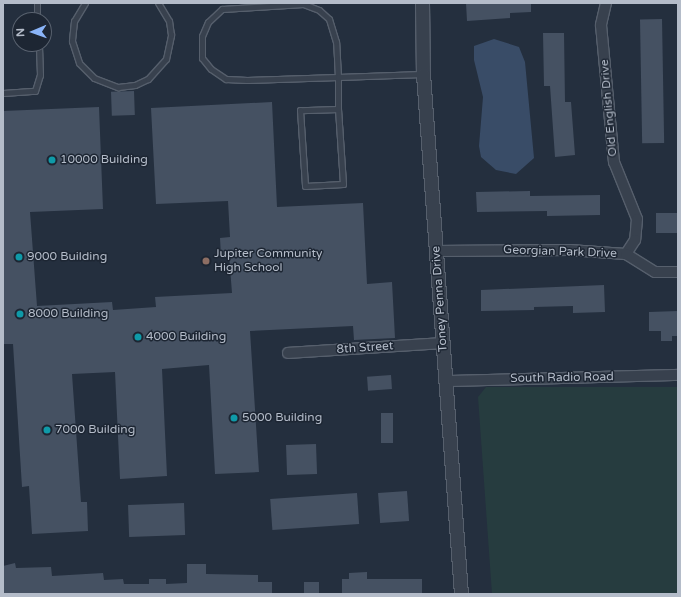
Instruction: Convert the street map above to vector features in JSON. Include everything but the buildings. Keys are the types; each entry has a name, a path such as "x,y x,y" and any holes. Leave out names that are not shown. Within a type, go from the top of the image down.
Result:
{"street":[{"name":"Toney Penna Drive","path":"422,3 423,74 461,594"},
{"name":"Old English Drive","path":"606,3 601,25 614,162 637,219 635,240 626,254"},
{"name":"Georgian Park Drive","path":"436,251 569,250 626,254 655,272 678,272"},
{"name":"8th Street","path":"288,353 443,343"},
{"name":"South Radio Road","path":"446,381 678,375"}],"lane":[{"path":"85,3 74,22 72,40 79,63 94,78 118,87 135,85 148,79 166,59 171,35 169,21 158,3"},
{"path":"338,109 300,110 305,186 343,184 338,109 338,77 336,42 329,19 319,10 303,4 222,9 208,22 202,36 202,58 211,70 226,79 338,77 423,74"},
{"path":"3,93 35,91 40,75 39,52"}],"green space":[{"path":"486,387 678,387 678,594 492,594 478,397"}],"water":[{"path":"494,39 519,47 525,62 534,158 516,174 496,170 481,157 479,146 483,97 474,60 474,46"}],"place":[{"name":"10000 Building","path":"52,160"},
{"name":"9000 Building","path":"19,257"},
{"name":"Jupiter Community High School","path":"206,261"},
{"name":"8000 Building","path":"20,314"},
{"name":"4000 Building","path":"138,337"},
{"name":"5000 Building","path":"234,418"},
{"name":"7000 Building","path":"47,430"}]}
